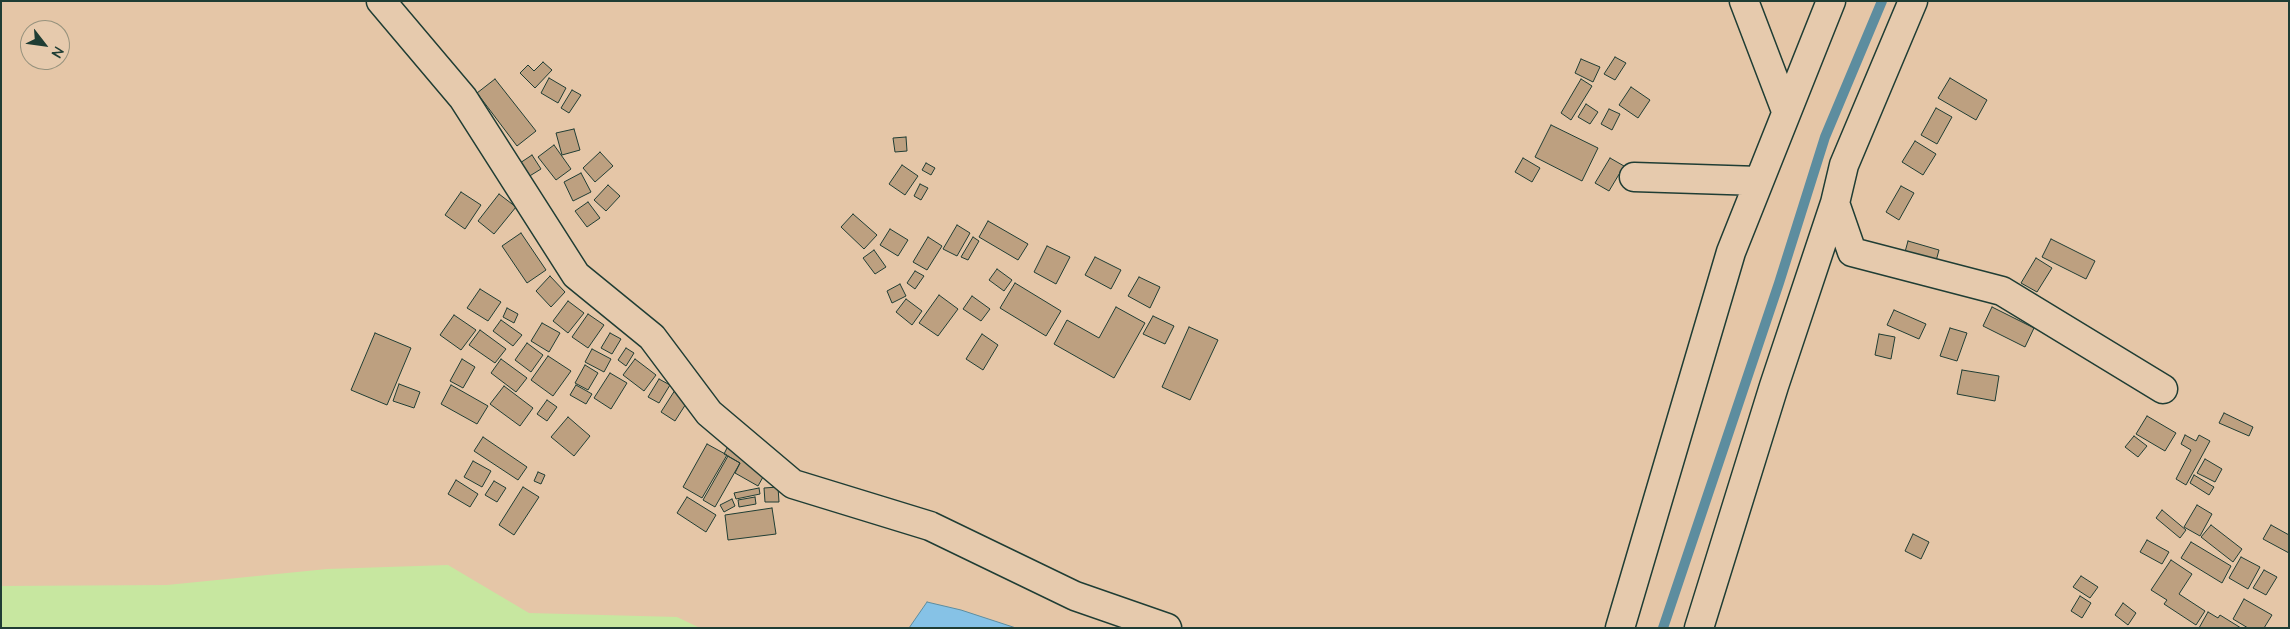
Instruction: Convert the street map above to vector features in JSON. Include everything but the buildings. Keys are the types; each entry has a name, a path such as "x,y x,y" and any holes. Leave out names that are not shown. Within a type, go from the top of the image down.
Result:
{"street":[{"path":"381,1 463,98 576,274 652,337 709,413 793,484 930,526 1075,596 1167,628"},
{"path":"1744,1 1786,111"},
{"path":"1620,628 1731,252 1831,1"},
{"path":"1699,628 1774,386 1835,203 1844,165 1913,1"},
{"path":"1634,177 1759,181"},
{"path":"1835,203 1852,252 2002,291 2163,389"}],"green space":[{"path":"448,565 529,613 677,617 700,628 1,628 1,586 167,585 327,569"}],"water":[{"path":"927,602 961,610 1016,628 909,628"}],"waterway":[{"path":"1663,628 1779,283 1825,137 1882,1"}]}
